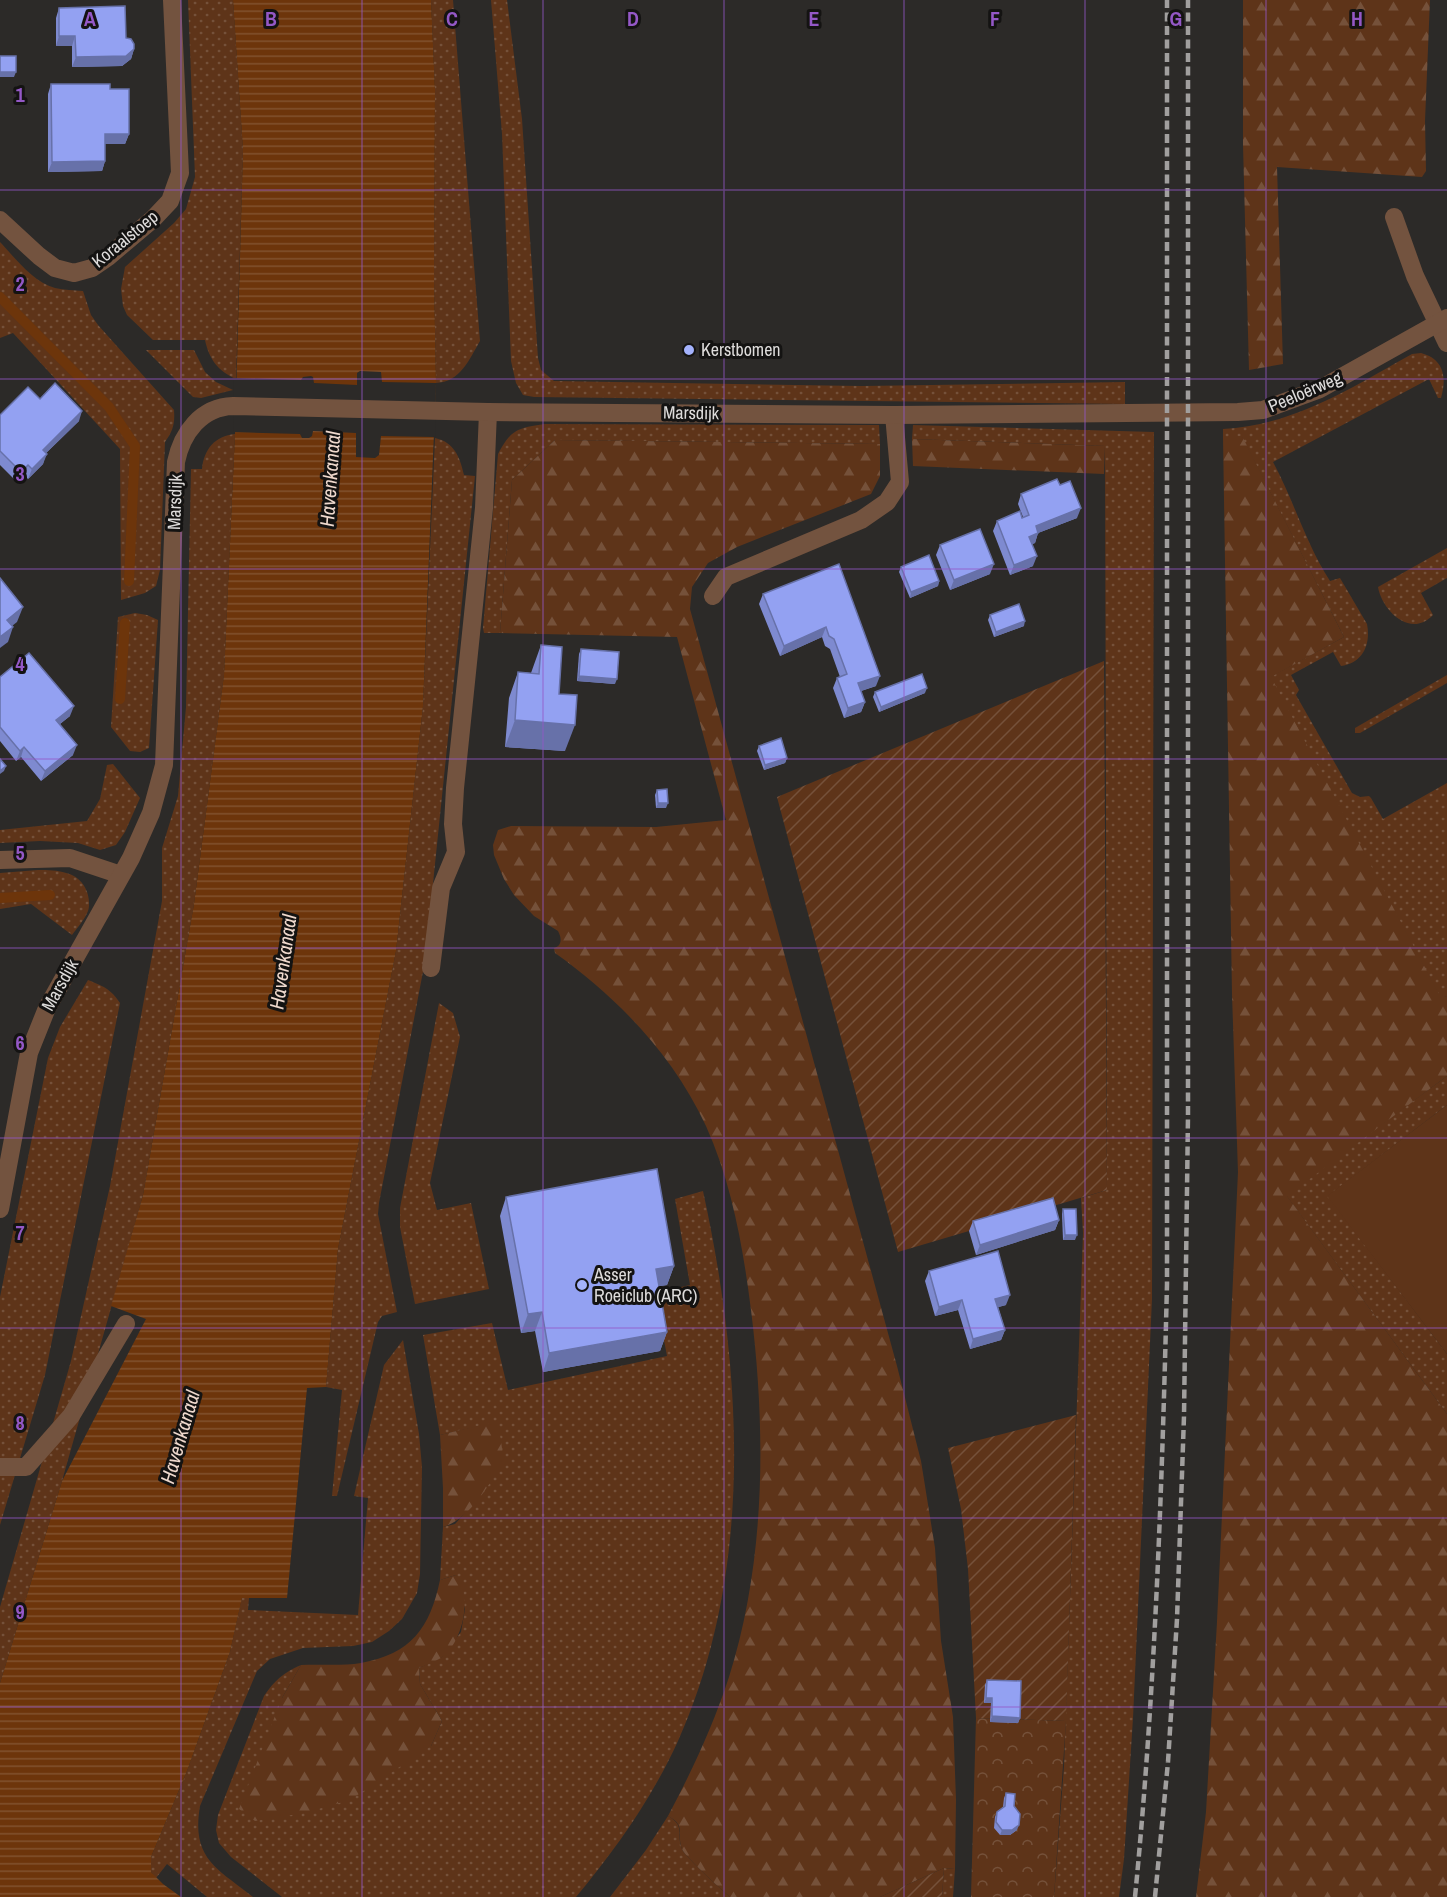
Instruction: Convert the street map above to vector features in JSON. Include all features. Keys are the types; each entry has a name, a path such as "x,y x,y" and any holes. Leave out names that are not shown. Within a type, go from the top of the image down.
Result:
{"street":[{"name":"Koraalstoep","path":"0,220 55,268 74,273 92,268 108,257 153,219 170,201 180,173 172,0"},
{"path":"1394,217 1415,276 1442,321 1447,343"},
{"name":"Peeloërweg","path":"1113,415 1263,410 1320,389 1442,321"},
{"name":"Marsdijk","path":"0,1209 29,1053 47,1008 131,858 151,813 164,765 176,462 179,449 189,430 206,414 222,406 233,406 436,411 1113,415"},
{"path":"431,968 441,888 456,852 453,824 454,788 484,508 488,411"},
{"path":"713,596 726,577 861,520 887,502 900,482 894,415"},
{"path":"0,860 70,858 121,875"},
{"path":"0,1467 26,1467 64,1425 126,1324"}],"green space":[{"path":"188,0 233,0 243,150 236,379 215,364 205,340 153,340 127,315 123,306 121,289 125,267 174,223 186,209 195,177"},
{"path":"431,0 453,0 480,341 458,374 444,382 436,383 435,90"},
{"path":"491,0 507,0 522,119 538,358 541,370 554,381 862,386 1125,382 1125,404 534,397 523,395 516,383 511,361 502,134"},
{"path":"1243,0 1430,0 1425,121 1426,171 1422,177 1277,167 1283,364 1249,370 1243,145"},
{"path":"0,242 39,281 55,288 83,291 91,315 98,325 174,410 173,427 165,442 160,570 156,586 145,593 121,600 120,449 13,333 0,338"},
{"path":"146,350 194,350 205,372 216,382 233,390 201,398 193,397"},
{"path":"1421,353 1435,360 1442,370 1444,383 1441,398 1438,398 1429,379 1273,462 1322,567 1330,581 1340,578 1367,624 1368,631 1364,651 1355,661 1341,666 1333,652 1291,675 1299,690 1296,695 1352,793 1360,797 1369,796 1383,819 1447,783 1447,997 1439,995 1270,677 1344,637 1242,437 1223,437 1223,429 1273,421 1298,413 1412,354"},
{"path":"545,424 879,425 880,444 555,440 512,480 500,633 484,633 498,454 507,439 516,431"},
{"path":"913,425 1154,432 1152,1299 1133,1718 1124,1859 1119,1897 1054,1897 1064,1766 1083,1233 1081,1198 1107,1190 1105,446 912,439"},
{"path":"235,434 224,675 194,904 143,1195 62,1481 0,1683 0,1607 71,1361 110,1186 162,901 162,848 178,796 186,707 191,469 202,469 205,455 212,445 228,435"},
{"path":"1242,436 1344,637 1271,677 1439,994 1447,997 1447,1076 1287,1196 1447,1414 1447,1897 1196,1897 1206,1812 1238,1172 1232,994 1223,437"},
{"path":"435,438 447,443 455,451 464,475 475,476 425,961 379,1203 378,1214 397,1312 382,1316 378,1322 337,1496 332,1496 342,1390 326,1387 338,1249 396,951 423,706"},
{"path":"912,439 1105,446 1104,474 913,466"},
{"path":"555,440 880,444 880,476 871,494 737,547 708,563 692,587 690,609 897,1366 921,1461 935,1548 941,1641 953,1717 956,1800 955,1869 944,1868 880,1897 730,1897 685,1853 680,1844 679,1827 668,1816 702,1748 729,1677 741,1633 756,1541 760,1495 759,1402 751,1310 740,1239 723,1170 693,1100 642,1030 601,989 555,953 554,948 559,945 560,941 558,931 534,916 514,895 504,879 494,855 493,845 498,830 511,826 656,827 726,820 677,637 500,633 512,480"},
{"path":"1447,548 1447,578 1421,593 1433,615 1424,622 1415,624 1398,619 1385,604 1378,587"},
{"path":"135,613 158,620 149,748 140,752 130,751 111,727 118,617"},
{"path":"1104,661 1107,1190 898,1252 777,797"},
{"path":"1447,675 1447,683 1360,733 1355,733 1355,728"},
{"path":"113,764 140,798 125,832 116,845 100,850 78,843 40,841 0,843 0,830 87,821 100,799 107,765"},
{"path":"38,870 67,873 84,885 89,909 72,935 31,904 0,909 0,873"},
{"path":"88,980 113,994 120,1003 45,1375 0,1525 0,1297 48,1058 60,1027"},
{"path":"439,1003 453,1013 460,1037 430,1183 437,1210 471,1203 489,1289 415,1304 400,1227 400,1208"},
{"path":"1447,1076 1447,1105 1328,1196 1447,1354 1447,1414 1286,1195"},
{"path":"1447,1105 1447,1354 1327,1196"},
{"path":"703,1191 726,1328 733,1398 734,1469 730,1539 720,1608 703,1675 678,1741 657,1783 619,1842 576,1897 282,1897 231,1857 219,1843 216,1830 218,1815 264,1696 272,1686 284,1674 301,1665 282,1698 431,1746 442,1721 420,1684 419,1668 442,1657 461,1632 465,1609 456,1575 440,1580 443,1527 455,1524 476,1501 498,1422 440,1435 423,1335 492,1323 508,1390 667,1356 655,1293 690,1285 675,1199"},
{"path":"403,1340 419,1434 422,1467 420,1574 417,1593 402,1619 372,1642 353,1646 303,1648 270,1659 257,1671 200,1806 198,1824 203,1850 210,1860 253,1897 207,1897 167,1864 156,1878 151,1872 151,1857 187,1771 230,1652 242,1597 249,1598 248,1610 358,1615 368,1498 354,1496 384,1365"},
{"path":"1076,1415 1066,1721 976,1718 968,1569 961,1509 948,1448"},
{"path":"498,1421 504,1462 470,1509 453,1523 443,1527 440,1435"},
{"path":"456,1575 461,1584 465,1607 460,1631 449,1651 441,1658 419,1668 420,1684 442,1721 431,1746 350,1800 304,1813 255,1821 239,1809 282,1698 301,1665 354,1664 393,1653 416,1636 424,1625 436,1597 440,1580"},
{"path":"976,1718 1066,1721 1054,1897 971,1897"},
{"path":"668,1816 679,1827 680,1844 685,1853 730,1897 610,1897 646,1850"},
{"path":"944,1868 955,1869 953,1897 942,1897"},
{"path":"944,1868 942,1897 880,1897"}],"water":[{"name":"Havenkanaal","path":"233,0 431,0 435,90 436,383 423,706 396,951 338,1249 326,1387 307,1388 287,1598 242,1598 230,1652 187,1771 151,1857 151,1872 181,1897 0,1897 0,1683 62,1481 146,1319 111,1306 143,1195 194,904 224,675 235,434 243,150"}],"pier":[{"path":"360,371 381,372 382,382 436,383 435,437 381,436 379,455 375,458 356,457 356,433 313,431 309,438 302,438 300,434 233,432 234,378 301,380 303,377 311,376 314,383 357,385 357,373"}],"building":[{"path":"125,6 126,38 131,39 134,44 134,49 126,56 76,57 75,36 59,36 59,8"},
{"path":"0,56 16,56 16,72 0,72"},
{"path":"51,84 110,84 110,89 129,89 129,134 105,134 105,161 52,162"},
{"path":"55,383 82,411 43,450 47,454 32,469 28,465 21,472 0,451 0,415 28,387 40,399"},
{"path":"1057,479 1060,485 1070,481 1081,508 1036,526 1038,533 1029,537 1037,556 1014,565 997,521 1020,511 1022,518 1029,515 1021,494"},
{"path":"980,529 994,564 954,580 940,545"},
{"path":"929,555 939,581 911,592 901,567"},
{"path":"839,564 880,676 858,683 865,702 848,708 837,678 847,674 834,639 829,636 826,627 784,646 763,594"},
{"path":"0,578 23,607 7,620 13,627 0,637"},
{"path":"1019,604 1025,621 996,632 990,615"},
{"path":"541,645 562,647 559,694 577,695 575,725 515,720 518,672 539,674"},
{"path":"581,649 619,652 617,679 579,676"},
{"path":"29,653 74,706 56,720 77,745 45,771 24,747 20,751 0,727 0,677"},
{"path":"922,674 927,688 881,707 875,692"},
{"path":"781,738 787,758 765,765 759,746"},
{"path":"0,759 6,766 0,771"},
{"path":"667,789 668,803 658,803 657,790"},
{"path":"657,1169 674,1266 656,1269 667,1332 549,1353 542,1312 528,1314 506,1197"},
{"path":"1053,1198 1059,1220 980,1245 973,1221"},
{"path":"1063,1209 1076,1209 1077,1235 1065,1235"},
{"path":"998,1251 1010,1295 995,1299 1005,1330 973,1339 962,1300 939,1307 929,1271"},
{"path":"987,1680 1021,1681 1020,1718 992,1716 992,1698 986,1698"},
{"path":"1006,1793 1015,1794 1014,1806 1020,1814 1019,1825 1012,1830 1002,1830 996,1822 997,1812 1005,1806"}],"waterway":[{"path":"0,297 109,407 135,446 129,581"},
{"path":"120,699 125,623"},
{"path":"0,898 50,895"}],"railway":[{"path":"1135,1897 1148,1744 1157,1591 1167,1284 1167,0"},
{"path":"1155,1897 1168,1762 1177,1619 1184,1416 1188,1115 1188,0"}],"place":[{"name":"Kerstbomen","path":"689,350"},
{"name":"Asser Roeiclub (ARC)","path":"582,1285"}]}
